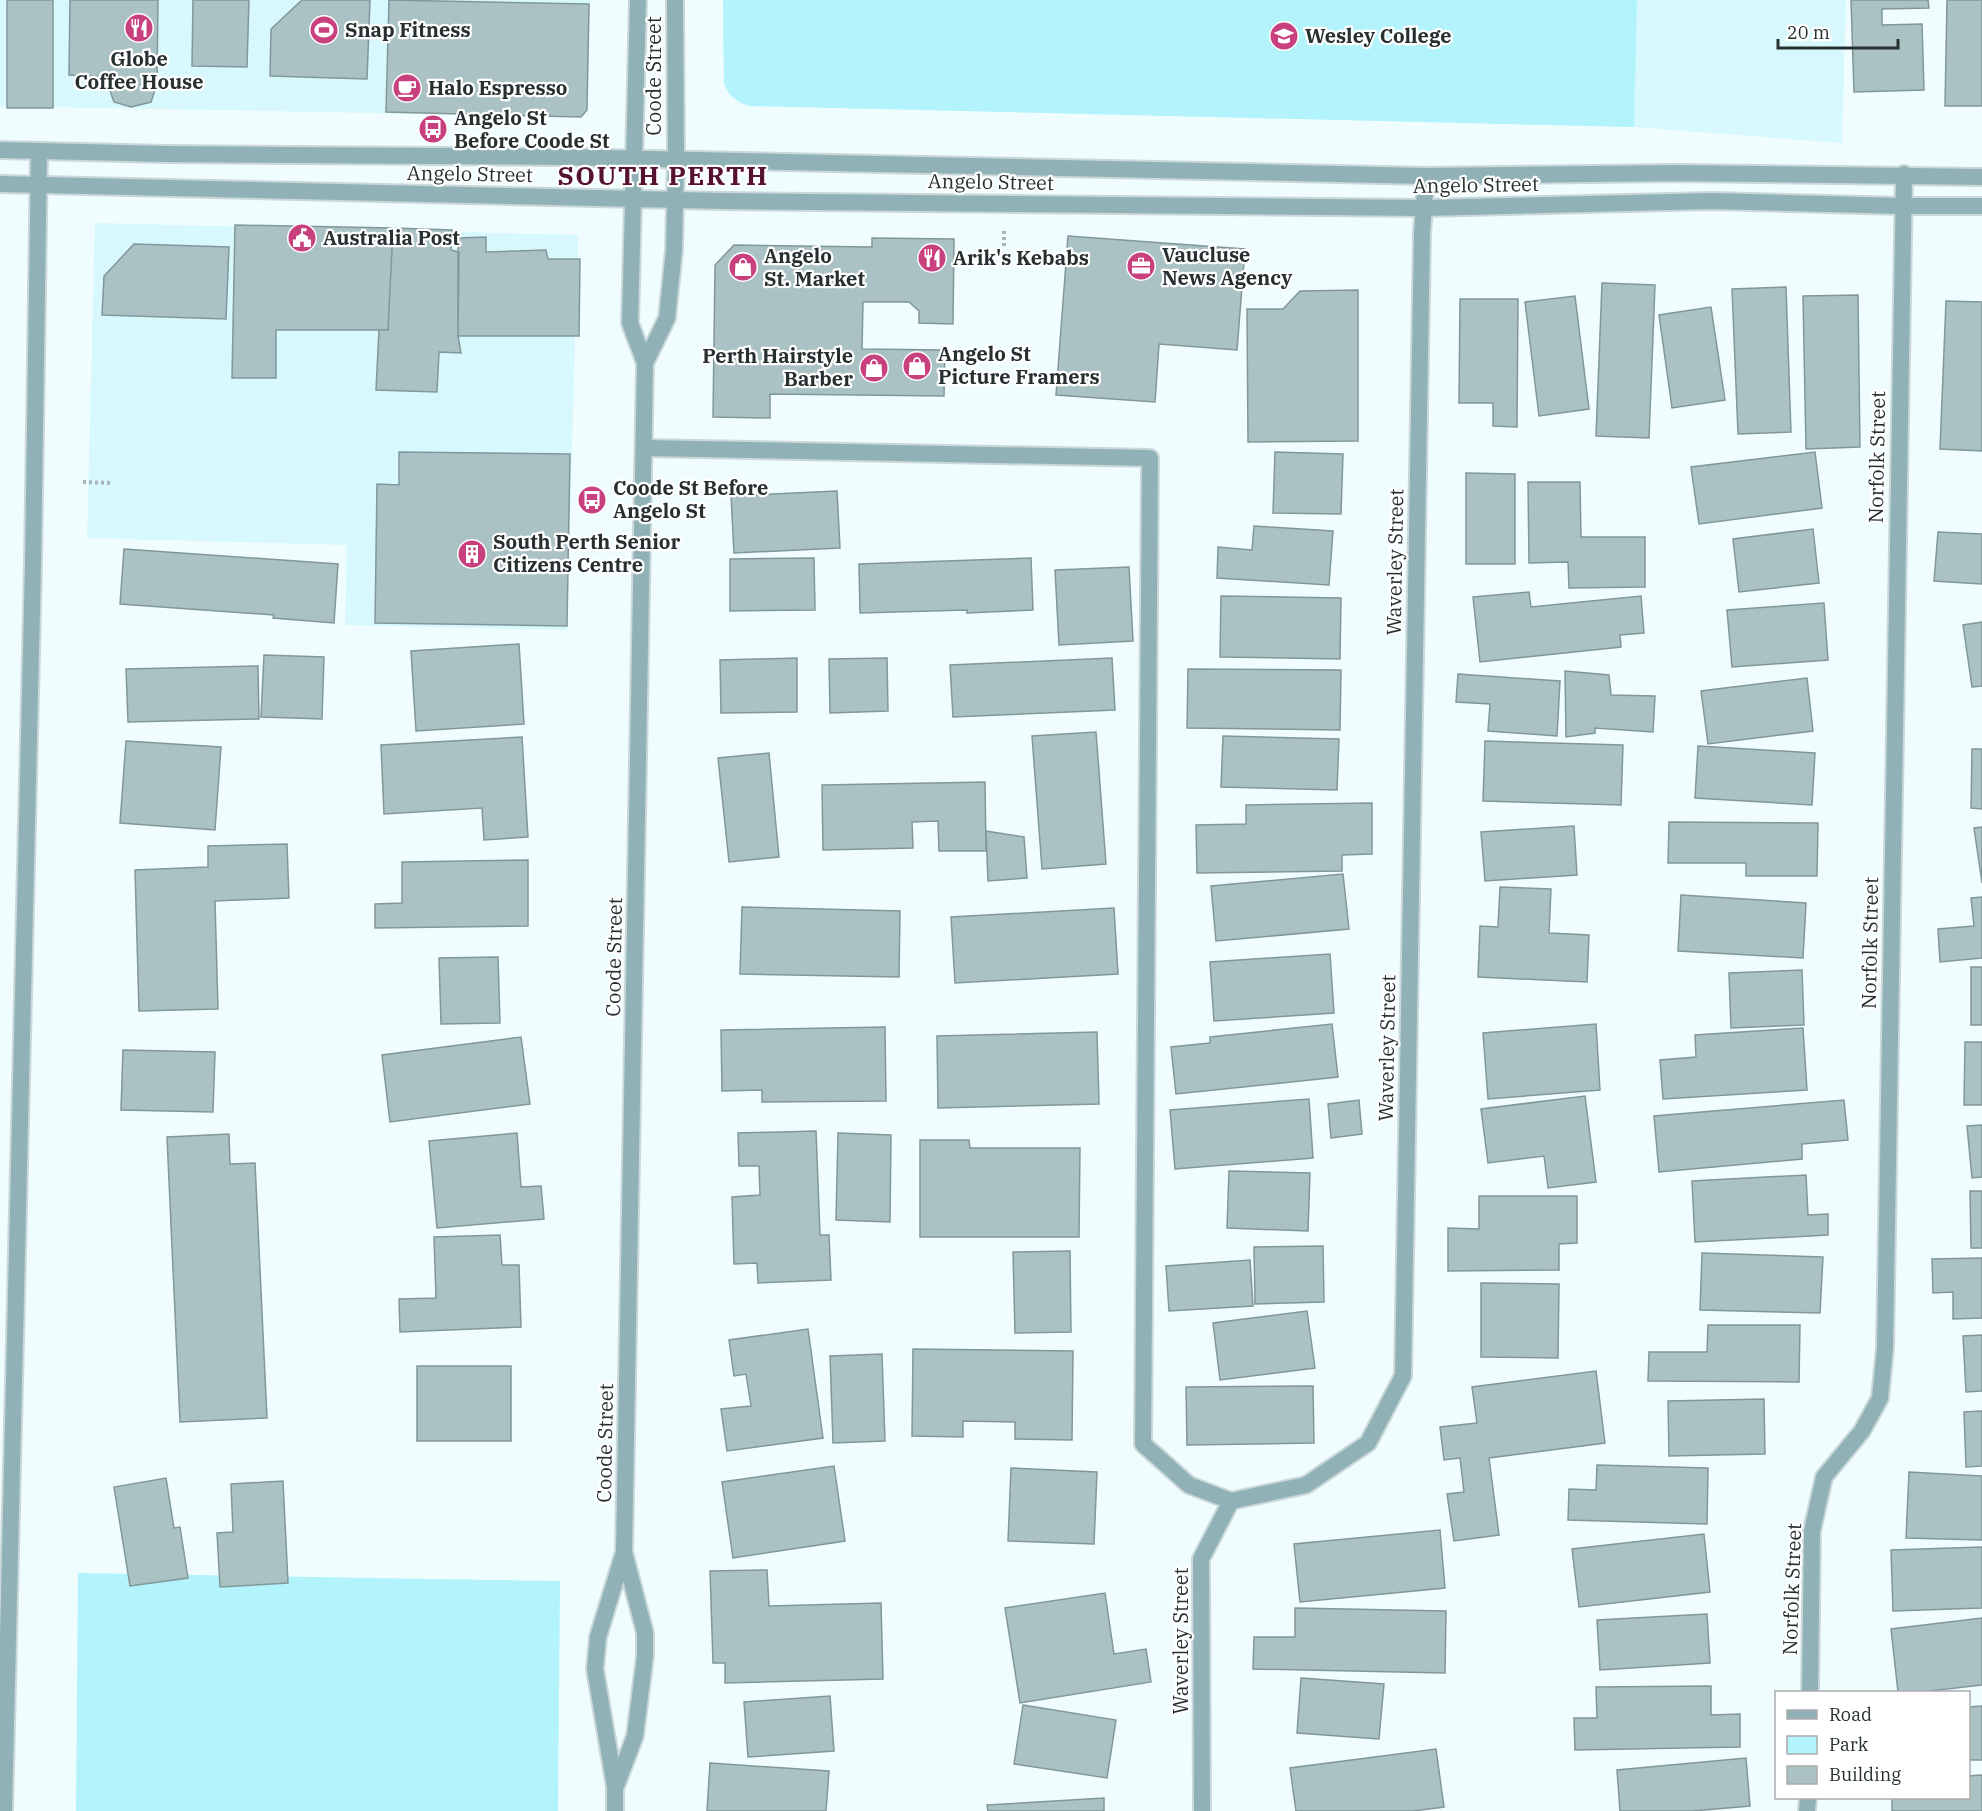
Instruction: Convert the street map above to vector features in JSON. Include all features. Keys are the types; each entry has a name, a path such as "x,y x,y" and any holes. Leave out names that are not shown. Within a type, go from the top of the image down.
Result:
{"street":[{"name":"Coode Street","path":"615,1787 635,1736 645,1656 645,1634 624,1552 645,363 630,323 638,0"},
{"name":"Coode Street","path":"645,363 667,318 674,250 675,0"},
{"name":"Angelo Street","path":"0,150 634,159 1425,176 1677,173 1904,174 1982,177"},
{"path":"4,1811 32,589 39,151"},
{"name":"Norfolk Street","path":"1810,1691 1812,1531 1824,1477 1862,1431 1880,1398 1885,1348 1904,174"},
{"name":"Waverley Street","path":"1202,1811 1201,1559 1231,1501 1306,1485 1368,1443 1403,1376 1425,176"},
{"name":"Angelo Street","path":"0,184 723,201 1424,208 1712,201 1982,206"},
{"path":"644,448 1150,458 1143,1444 1189,1485 1231,1501"},
{"name":"Coode Street","path":"615,1811 615,1787 595,1669 598,1637 624,1552"}],"path":[{"path":"1004,228 1004,248"},
{"path":"83,483 112,483"}],"shaded area":[{"path":"0,0 590,0 587,110 581,117 0,106"},
{"name":"Wesley College","path":"723,0 1846,0 1842,143 1634,127 750,106 740,103 729,95 724,84"},
{"path":"95,223 578,235 567,630 345,625 347,545 87,538"}],"green space":[{"name":"Wesley College","path":"723,0 1637,0 1634,127 750,106 734,98 724,84"},
{"path":"78,1573 560,1581 558,1811 76,1811"}],"building":[{"path":"7,0 53,0 53,108 7,108"},
{"path":"70,0 158,0 157,84 151,102 131,107 114,102 105,77 69,75"},
{"path":"193,0 249,0 247,67 192,66"},
{"path":"302,0 370,0 367,79 270,76 271,29"},
{"path":"389,0 589,4 587,110 581,117 386,112"},
{"path":"1851,0 1928,0 1929,8 1882,9 1882,25 1922,24 1924,90 1854,92"},
{"path":"1947,0 1982,0 1982,106 1945,106"},
{"path":"235,225 393,228 388,330 276,330 276,378 232,378"},
{"path":"393,228 452,230 451,250 459,252 458,336 461,353 439,352 437,392 376,390 379,330 388,330"},
{"path":"1068,236 1245,249 1237,350 1159,344 1155,402 1056,395"},
{"path":"486,237 486,252 546,250 548,259 580,259 579,336 458,336 458,238"},
{"path":"872,238 954,239 953,324 919,323 919,311 909,302 863,302 862,349 945,350 944,396 770,394 770,418 713,417 715,265 734,245 872,247"},
{"path":"134,244 229,247 226,319 102,315 104,276"},
{"path":"1602,283 1655,285 1649,438 1596,436"},
{"path":"1786,287 1791,432 1738,434 1732,289"},
{"path":"1358,290 1358,441 1248,442 1247,309 1283,309 1300,291"},
{"path":"1858,295 1860,447 1806,449 1803,296"},
{"path":"1575,296 1589,409 1539,416 1525,302"},
{"path":"1460,299 1518,299 1517,427 1493,426 1493,403 1459,403"},
{"path":"1946,301 1982,302 1982,451 1940,449"},
{"path":"1711,307 1725,400 1672,408 1659,315"},
{"name":"South Perth Senior Citizens Centre","path":"399,452 570,454 567,626 375,623 377,484 399,485"},
{"path":"1275,452 1343,454 1341,514 1273,513"},
{"path":"1815,452 1822,508 1699,524 1691,467"},
{"path":"1466,473 1515,474 1515,564 1466,564"},
{"path":"1528,482 1580,482 1581,537 1645,537 1645,587 1569,588 1568,562 1529,563"},
{"path":"837,491 840,548 734,553 731,496"},
{"path":"1254,526 1333,531 1329,585 1217,578 1218,547 1252,550"},
{"path":"1813,529 1819,583 1739,592 1733,539"},
{"path":"1938,532 1982,534 1982,584 1934,581"},
{"path":"124,549 338,564 334,623 273,618 274,615 120,604"},
{"path":"814,558 815,610 730,611 730,559"},
{"path":"1031,558 1033,610 967,613 967,610 860,613 859,564"},
{"path":"1129,567 1133,641 1059,645 1055,570"},
{"path":"1529,592 1531,607 1641,596 1644,633 1620,635 1621,647 1480,662 1473,597"},
{"path":"1221,596 1341,598 1340,659 1220,657"},
{"path":"1824,603 1828,660 1732,667 1727,610"},
{"path":"1982,622 1982,686 1972,687 1963,625"},
{"path":"519,644 524,724 416,731 411,651"},
{"path":"264,655 324,657 322,719 261,717"},
{"path":"797,658 797,712 721,713 720,660"},
{"path":"887,658 888,711 830,713 829,659"},
{"path":"1112,658 1115,710 953,717 950,665"},
{"path":"258,666 259,719 128,722 126,669"},
{"path":"1188,669 1341,670 1340,730 1187,728"},
{"path":"1565,671 1609,675 1611,695 1655,696 1653,732 1595,728 1595,733 1566,737"},
{"path":"1458,674 1560,681 1557,736 1488,731 1490,704 1456,702"},
{"path":"1807,678 1813,731 1708,744 1701,691"},
{"path":"1096,732 1106,864 1042,869 1032,736"},
{"path":"1223,736 1339,739 1337,790 1221,787"},
{"path":"522,737 528,837 484,840 482,808 384,814 381,745"},
{"path":"126,741 221,747 215,830 120,823"},
{"path":"1485,741 1623,745 1621,805 1483,801"},
{"path":"1698,746 1815,753 1812,805 1695,798"},
{"path":"1972,749 1982,749 1982,809 1971,808"},
{"path":"769,753 779,857 729,862 718,758"},
{"path":"985,782 986,851 939,851 938,821 912,822 913,848 823,850 822,785"},
{"path":"1372,803 1372,854 1342,855 1342,871 1197,873 1196,825 1246,824 1246,805"},
{"path":"1669,822 1818,823 1817,876 1746,876 1746,863 1668,863"},
{"path":"1574,826 1577,875 1485,881 1481,832"},
{"path":"1982,827 1982,883 1974,828"},
{"path":"986,831 1024,837 1027,878 988,881"},
{"path":"287,844 289,898 215,901 218,1009 139,1011 135,870 208,867 208,846"},
{"path":"528,860 528,926 375,928 375,904 402,903 402,862"},
{"path":"1343,874 1349,929 1216,941 1211,886"},
{"path":"1500,887 1551,889 1549,933 1589,935 1587,982 1478,977 1480,926 1498,927"},
{"path":"1681,895 1806,903 1803,958 1678,951"},
{"path":"1982,897 1982,958 1940,962 1938,929 1974,926 1971,898"},
{"path":"742,907 900,911 899,977 740,974"},
{"path":"1114,908 1118,974 955,983 951,917"},
{"path":"1330,954 1334,1013 1214,1021 1210,962"},
{"path":"498,957 500,1023 441,1024 439,958"},
{"path":"1971,967 1982,967 1982,1025 1971,1025"},
{"path":"1802,970 1804,1025 1731,1028 1729,973"},
{"path":"1332,1024 1338,1077 1176,1094 1171,1047 1210,1043 1210,1037"},
{"path":"1596,1024 1600,1090 1488,1099 1483,1033"},
{"path":"885,1027 886,1101 762,1102 762,1090 722,1091 721,1030"},
{"path":"1803,1028 1807,1090 1663,1099 1660,1060 1696,1057 1695,1035"},
{"path":"1097,1032 1099,1104 938,1108 937,1036"},
{"path":"521,1037 530,1104 390,1122 382,1055"},
{"path":"1965,1042 1982,1042 1982,1105 1964,1105"},
{"path":"123,1050 215,1052 213,1112 121,1110"},
{"path":"1585,1096 1596,1182 1548,1188 1544,1156 1488,1163 1481,1109"},
{"path":"1309,1099 1313,1158 1175,1169 1170,1110"},
{"path":"1359,1100 1362,1134 1331,1138 1328,1104"},
{"path":"1844,1100 1848,1140 1802,1144 1802,1159 1659,1172 1654,1116"},
{"path":"1982,1125 1982,1177 1972,1178 1967,1126"},
{"path":"816,1131 820,1235 829,1235 831,1280 758,1283 757,1263 734,1264 732,1197 760,1195 759,1166 739,1166 738,1133"},
{"path":"517,1133 521,1187 541,1186 544,1219 437,1228 429,1141"},
{"path":"838,1133 891,1135 890,1222 836,1220"},
{"path":"229,1134 230,1164 255,1163 267,1418 180,1422 167,1137"},
{"path":"920,1140 969,1140 970,1148 1080,1148 1079,1237 920,1237"},
{"path":"1229,1171 1310,1173 1308,1231 1227,1228"},
{"path":"1806,1175 1808,1215 1828,1214 1828,1235 1695,1242 1692,1181"},
{"path":"1970,1191 1982,1191 1982,1248 1971,1248"},
{"path":"1479,1196 1577,1196 1577,1243 1559,1244 1559,1270 1448,1271 1448,1228 1479,1229"},
{"path":"500,1235 502,1265 519,1265 521,1327 400,1332 399,1299 436,1298 434,1237"},
{"path":"1323,1246 1324,1302 1255,1304 1254,1247"},
{"path":"1070,1251 1071,1332 1015,1333 1013,1252"},
{"path":"1702,1253 1823,1257 1820,1313 1700,1310"},
{"path":"1982,1258 1982,1318 1953,1319 1953,1292 1933,1293 1932,1259"},
{"path":"1250,1260 1253,1306 1169,1311 1166,1266"},
{"path":"1481,1283 1559,1284 1558,1358 1481,1357"},
{"path":"1307,1311 1315,1368 1220,1380 1213,1323"},
{"path":"1708,1325 1800,1325 1799,1382 1648,1381 1649,1352 1707,1352"},
{"path":"808,1329 823,1438 727,1451 721,1409 751,1406 746,1374 734,1376 729,1340"},
{"path":"1982,1335 1982,1391 1966,1392 1963,1336"},
{"path":"913,1349 1073,1351 1072,1440 1015,1439 1015,1422 963,1421 963,1437 912,1436"},
{"path":"882,1354 885,1441 833,1443 830,1356"},
{"path":"417,1366 511,1366 511,1441 417,1441"},
{"path":"1596,1371 1605,1443 1489,1458 1499,1535 1454,1541 1447,1494 1464,1492 1460,1458 1444,1460 1440,1427 1477,1423 1472,1387"},
{"path":"1313,1386 1314,1443 1187,1445 1186,1387"},
{"path":"1764,1399 1765,1454 1669,1456 1668,1401"},
{"path":"1982,1411 1982,1466 1966,1467 1964,1412"},
{"path":"1597,1465 1708,1468 1707,1524 1568,1520 1569,1489 1596,1490"},
{"path":"834,1466 845,1541 733,1558 722,1482"},
{"path":"1011,1468 1097,1472 1094,1544 1008,1541"},
{"path":"1909,1472 1982,1476 1982,1540 1906,1538"},
{"path":"166,1478 174,1528 180,1527 188,1578 130,1586 114,1487"},
{"path":"283,1481 288,1583 220,1587 217,1533 233,1532 231,1484"},
{"path":"1440,1530 1445,1588 1300,1602 1294,1544"},
{"path":"1704,1534 1710,1592 1579,1607 1572,1549"},
{"path":"1982,1547 1982,1608 1893,1611 1891,1550"},
{"path":"767,1570 769,1606 881,1603 883,1679 725,1683 725,1663 713,1663 710,1571"},
{"path":"1105,1593 1114,1654 1146,1649 1151,1682 1020,1703 1005,1608"},
{"path":"1295,1608 1446,1611 1445,1673 1253,1669 1254,1637 1295,1637"},
{"path":"1707,1614 1710,1663 1600,1670 1597,1620"},
{"path":"1982,1618 1982,1685 1930,1691 1898,1691 1891,1629"},
{"path":"1301,1678 1384,1684 1379,1739 1297,1733"},
{"path":"1711,1686 1711,1715 1740,1714 1740,1747 1575,1750 1574,1718 1597,1718 1596,1687"},
{"path":"830,1696 834,1751 748,1757 744,1702"},
{"path":"1023,1705 1116,1720 1107,1778 1014,1764"},
{"path":"1982,1706 1982,1760 1970,1760 1970,1707"},
{"path":"1436,1749 1444,1807 1413,1811 1296,1811 1290,1768"},
{"path":"1746,1758 1750,1806 1693,1811 1620,1811 1617,1770"},
{"path":"710,1763 829,1771 826,1811 707,1811"},
{"path":"1982,1775 1982,1811 1892,1811 1892,1799 1970,1799 1970,1776"},
{"path":"1104,1798 1104,1811 988,1811 987,1805"}],"place":[{"name":"Globe Coffee House","path":"139,28"},
{"name":"Snap Fitness","path":"324,30"},
{"name":"Wesley College","path":"1284,36"},
{"name":"Halo Espresso","path":"407,88"},
{"name":"Angelo St Before Coode St","path":"433,129"},
{"name":"Australia Post","path":"302,238"},
{"name":"Arik's Kebabs","path":"932,258"},
{"name":"Vaucluse News Agency","path":"1141,266"},
{"name":"Angelo St. Market","path":"743,267"},
{"name":"Angelo St Picture Framers","path":"917,366"},
{"name":"Perth Hairstyle Barber","path":"874,368"},
{"name":"Coode St Before Angelo St","path":"592,500"},
{"name":"South Perth Senior Citizens Centre","path":"472,554"}],"district":[{"name":"SOUTH PERTH","path":"663,176"}]}
